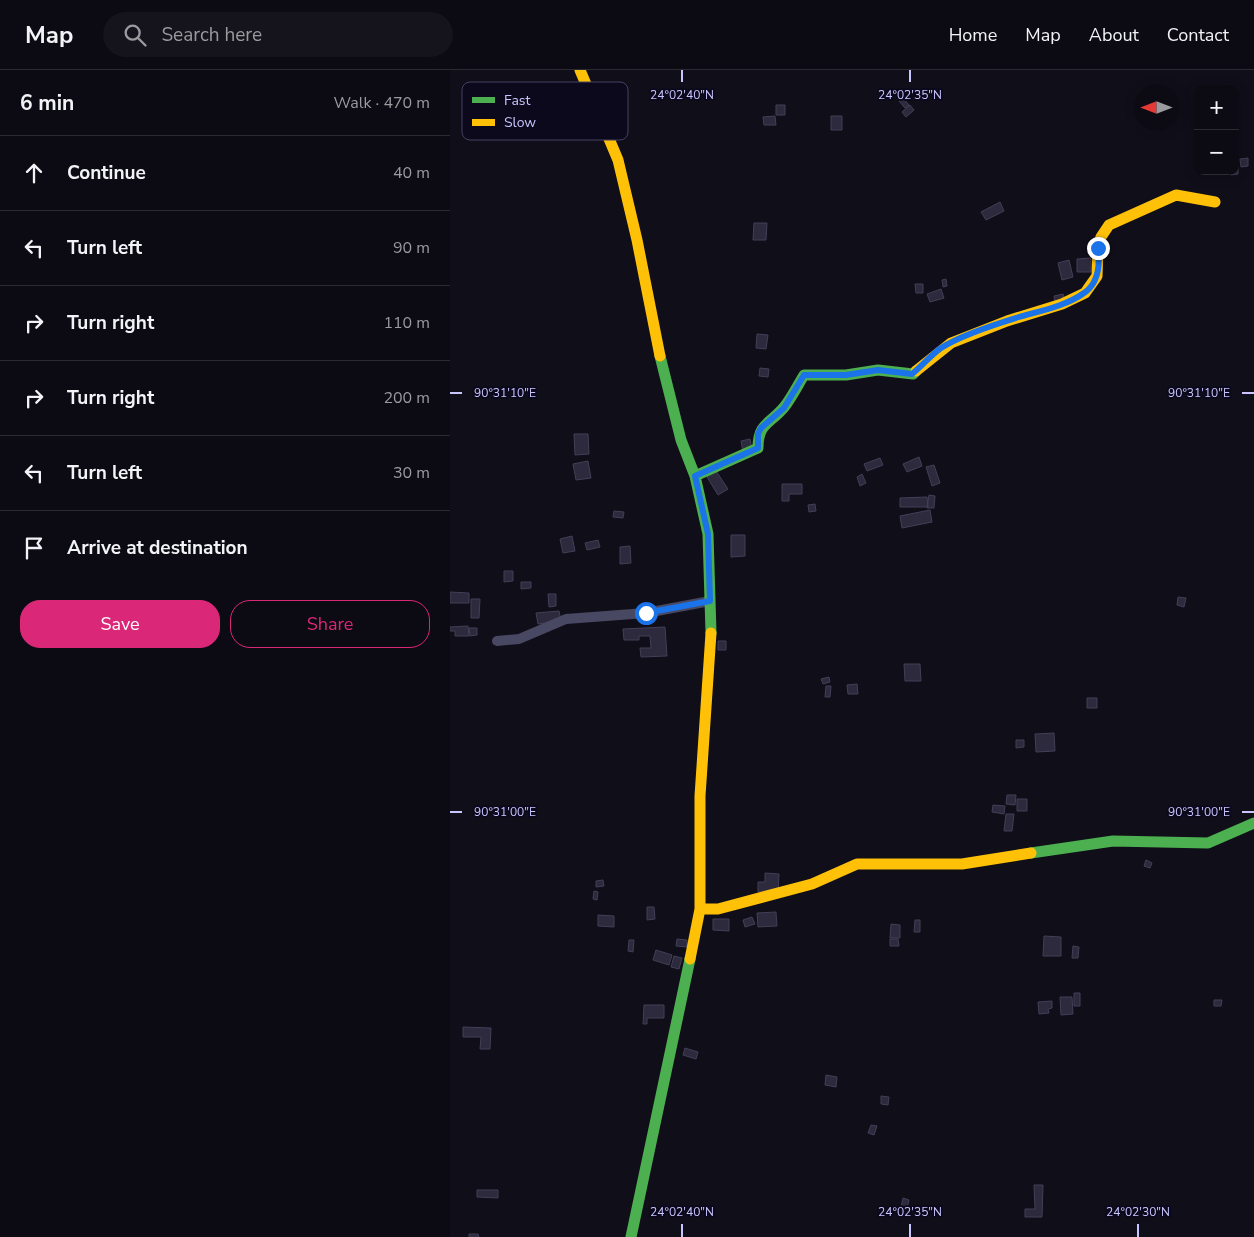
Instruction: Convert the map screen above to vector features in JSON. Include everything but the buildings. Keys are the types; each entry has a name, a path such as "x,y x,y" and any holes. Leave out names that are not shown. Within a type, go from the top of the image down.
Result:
{"street":[{"path":"580,70 585,82"},
{"path":"610,140 618,160 637,240 666,387 681,440 695,476 708,534 711,635 700,796 700,909 631,1237"},
{"path":"695,476 758,448 758,434 761,428 784,408 804,375 846,375 878,370 912,374 941,349 951,343 1007,321 1062,304 1085,293 1097,276 1098,248 1101,237 1109,226 1176,196 1215,202"},
{"path":"497,641 519,639 566,619 646,613 710,601"},
{"path":"700,909 718,909 812,884 857,864 962,864 1114,841 1208,843 1254,823"}],"traffic: fast":[{"path":"660,356 681,440 695,476 708,534 711,633"},
{"path":"695,476 758,448 760,433 763,428 785,406 804,375 846,375 878,370 913,374 916,371"},
{"path":"1031,853 1113,841 1208,843 1254,823"},
{"path":"631,1237 690,959"}],"traffic: slow":[{"path":"580,70 585,82"},
{"path":"610,140 618,160 637,240 660,356"},
{"path":"916,371 951,343 1007,321 1062,304 1085,293 1097,276 1098,248 1101,237 1109,225 1176,195 1215,202"},
{"path":"690,959 700,909 700,796 711,633"},
{"path":"700,909 718,909 812,884 857,864 962,864 1031,853"}],"route":[{"path":"646,613 710,601 708,534 695,476 758,448 758,434 761,428 766,421 784,408 793,395 800,378 804,375 846,375 878,370 912,374 941,349 951,343 1007,321 1062,304 1085,293 1097,276 1098,248"}]}
